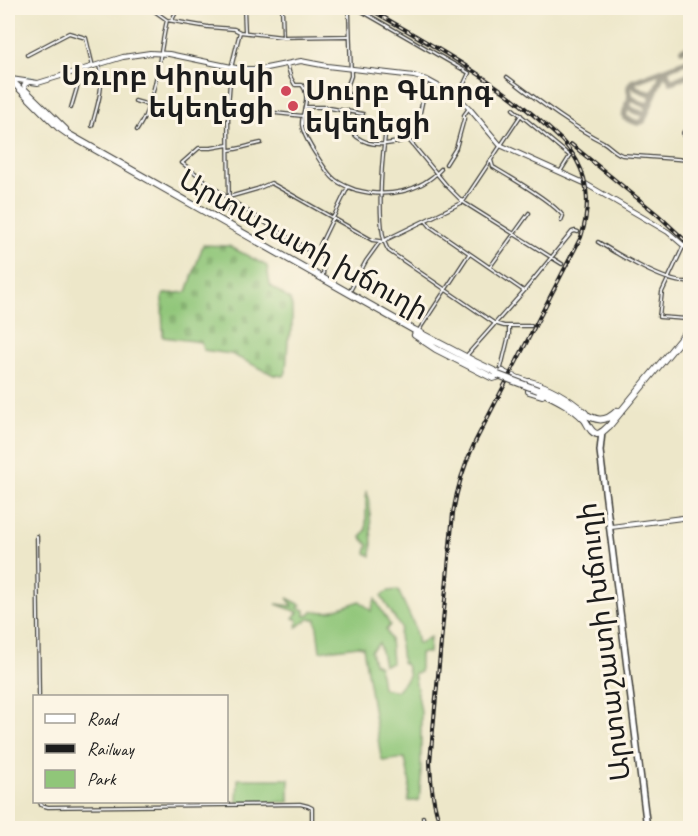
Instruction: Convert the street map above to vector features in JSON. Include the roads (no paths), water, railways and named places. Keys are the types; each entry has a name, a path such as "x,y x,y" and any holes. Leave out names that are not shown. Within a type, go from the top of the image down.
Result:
{"highway":[{"name":"Արտաշատի խճուղի","path":"8,78 58,127 73,137 395,320 475,362 539,389 585,417 598,420 603,425 602,431"},
{"name":"Արտաշատի խճուղի","path":"8,83 66,136 412,332 479,367 500,372"},
{"path":"690,326 610,424 597,434 591,430 592,422 612,415 690,326"},
{"path":"530,382 529,391 585,417"},
{"name":"Արտաշատի խճուղի","path":"585,417 591,430"}],"main road":[{"path":"8,78 38,83 134,55 160,54 180,56 231,68 261,69 301,61 350,69 404,74 426,80 458,97 500,145 585,183 668,232 690,251"},
{"name":"Արտաշատի խճուղի","path":"30,82 24,85 25,89 70,133 419,330 500,372"},
{"path":"690,129 684,132 685,136 690,139"},
{"path":"500,372 530,382"},
{"name":"Արտաշատի խճուղի","path":"591,430 600,451"},
{"name":"Արտաշատի խճուղի","path":"602,431 600,451 647,828"},
{"path":"611,527 690,517"}],"street":[{"path":"150,8 167,20 234,29 240,32 283,37 350,36"},
{"path":"172,20 178,8"},
{"path":"244,8 245,32"},
{"path":"282,8 283,37"},
{"path":"348,94 346,90 351,76 349,13 358,9 469,73 458,97"},
{"path":"137,130 149,105 167,20"},
{"path":"229,222 228,108 231,68 240,32"},
{"path":"27,55 69,33 86,38 93,67"},
{"path":"287,64 292,82 305,88 306,107 302,126 304,133 332,177 348,187 381,194 403,192 429,180 441,169"},
{"path":"92,126 101,91 102,75 99,65"},
{"path":"71,108 79,81 78,72"},
{"path":"507,77 585,134 604,142 617,153 690,160"},
{"path":"347,110 350,125 357,137 384,144 408,139 418,122 426,80"},
{"path":"135,101 149,105 228,108 303,116"},
{"path":"306,107 324,106 363,114"},
{"path":"446,164 460,139 464,115 469,108"},
{"path":"513,109 570,156 560,172"},
{"path":"351,291 377,245 463,202 521,115"},
{"path":"385,136 381,218 383,241 388,251 494,323 531,326"},
{"path":"408,139 463,202 562,264"},
{"path":"228,151 261,143"},
{"path":"228,145 199,148 182,163 229,198 310,252 323,256"},
{"path":"491,160 493,167 555,207 563,216 561,221"},
{"path":"229,198 271,183 372,240 383,241"},
{"path":"323,276 323,256 320,245 348,187"},
{"path":"490,267 529,213"},
{"path":"426,221 431,227 524,291"},
{"path":"467,355 572,232 578,232"},
{"path":"598,242 667,279 681,283 687,282"},
{"path":"684,245 662,292 659,317 687,320 690,318"},
{"path":"419,330 469,254"},
{"path":"500,372 509,326"},
{"path":"37,536 39,695"},
{"path":"40,803 43,807 300,804 312,808 312,828"},
{"path":"423,817 424,828"}],"waterway":[{"path":"27,78 34,80"}],"railway":[{"path":"368,8 476,73 537,118 559,138 577,161 584,179 587,199 586,218 581,237 475,442 464,468 457,495 453,513 430,762 433,796 442,828"},
{"path":"571,144 658,215 690,245"}],"place":[{"name":"Սռւրբ Կիրակի եկեղեցի","path":"286,91"},
{"name":"Սուրբ Գևորգ եկեղեցի","path":"293,106"}]}
